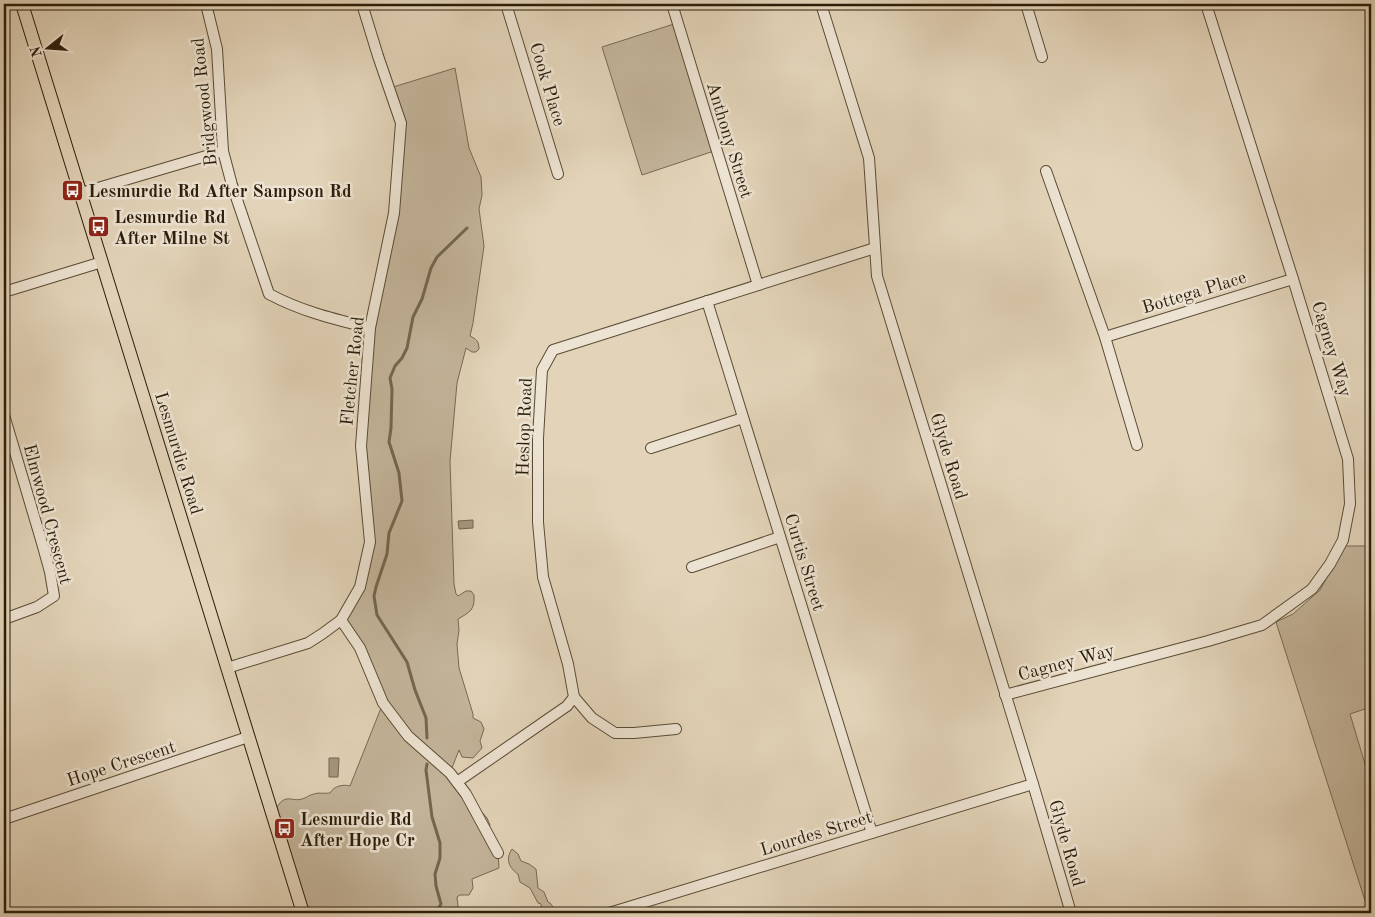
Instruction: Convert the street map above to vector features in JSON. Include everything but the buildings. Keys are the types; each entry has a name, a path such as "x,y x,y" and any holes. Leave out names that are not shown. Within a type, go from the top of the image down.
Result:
{"main road":[{"name":"Lesmurdie Road","path":"22,4 303,913"}],"street":[{"name":"Bridgwood Road","path":"206,4 216,49 223,151 232,185 269,294 316,315 370,328"},
{"name":"Fletcher Road","path":"227,668 308,642 340,620 360,587 370,542 361,446 370,328 394,213 401,123 362,4"},
{"name":"Cook Place","path":"506,4 558,174"},
{"name":"Anthony Street","path":"672,4 758,285"},
{"name":"Glyde Road","path":"821,4 869,158 877,276 1006,694 1071,913"},
{"path":"1026,4 1042,57"},
{"name":"Cagney Way","path":"1006,694 1262,625 1312,589 1330,564 1343,540 1350,504 1348,459 1206,4"},
{"path":"81,193 223,151"},
{"path":"1046,170 1105,337 1137,445"},
{"name":"Heslop Road","path":"574,697 568,664 542,577 538,522 538,438 542,370 553,350 875,248"},
{"path":"4,292 102,262"},
{"name":"Bottega Place","path":"1105,337 1293,279"},
{"name":"Curtis Street","path":"707,301 872,833"},
{"name":"Elmwood Crescent","path":"4,415 42,543 54,596 38,607 4,619"},
{"path":"651,448 743,418"},
{"path":"692,567 780,537"},
{"path":"340,620 360,648 383,703 408,736 450,773 457,782 466,794 498,854"},
{"path":"457,782 567,706 574,697 592,718 615,732 676,729"},
{"name":"Hope Crescent","path":"4,819 248,738"},
{"name":"Lourdes Street","path":"609,913 1033,784"}],"shaded area":[{"path":"677,23 717,150 642,175 602,47"},
{"path":"455,68 469,148 481,177 482,195 479,209 484,246 470,336 477,341 479,349 476,352 472,352 466,348 457,383 450,461 454,584 458,596 466,591 471,591 474,595 474,604 471,610 458,619 457,644 459,668 473,718 481,722 484,729 480,741 482,748 473,758 462,757 459,750 450,773 473,807 481,811 487,818 490,825 487,833 498,853 499,868 472,879 473,888 469,895 457,897 461,913 303,913 277,807 286,799 298,800 316,793 330,793 339,786 350,786 383,703 341,620 360,587 370,542 361,446 370,328 394,213 401,123 390,88"},
{"path":"473,520 473,528 459,529 458,521"},
{"path":"1344,546 1371,546 1371,707 1350,714 1371,784 1371,913 1369,913 1276,622 1293,614 1320,590"},
{"path":"329,758 339,758 338,777 329,777"},
{"path":"512,849 518,854 521,861 536,869 538,888 544,892 548,902 554,908 565,909 572,913 542,913 541,904 538,903 530,888 520,882 518,874 510,866 508,860"}],"waterway":[{"path":"427,738 426,718 407,662 377,615 374,596 387,554 389,533 402,501 399,473 389,442 392,389 390,378 395,366 407,348 413,317 422,299 431,268 437,257 467,228"},
{"path":"427,764 426,770 432,817 440,843 440,858 435,874 441,904 436,913"}],"place":[{"name":"Lesmurdie Rd After Sampson Rd","path":"72,191"},
{"name":"Lesmurdie Rd After Milne St","path":"98,227"},
{"name":"Lesmurdie Rd After Hope Cr","path":"284,829"}]}
